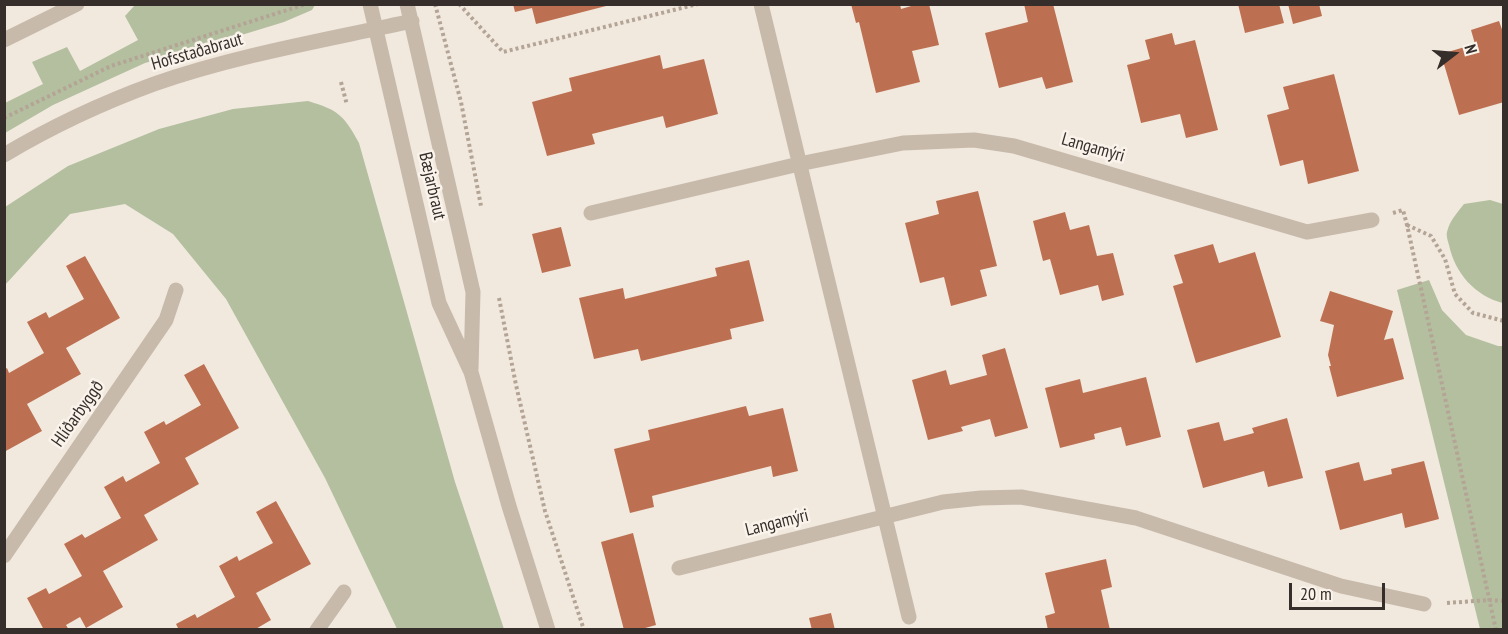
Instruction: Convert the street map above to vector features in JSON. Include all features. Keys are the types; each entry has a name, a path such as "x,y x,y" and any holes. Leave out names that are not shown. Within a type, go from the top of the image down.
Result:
{"street":[{"path":"4,40 77,4"},
{"name":"Bæjarbraut","path":"370,4 439,303 471,372 509,506 548,630"},
{"name":"Bæjarbraut","path":"407,4 473,292 471,372"},
{"path":"761,4 909,617"},
{"name":"Hofsstaðabraut","path":"4,155 38,135 154,84 246,57 412,21"},
{"name":"Langamýri","path":"591,213 799,164 903,143 974,140 1014,146 1307,232 1372,220"},
{"name":"Hlíðarbyggð","path":"4,556 166,320 176,290"},
{"name":"Langamýri","path":"679,568 943,502 1021,497 1136,518 1341,586 1424,604"},
{"path":"317,630 344,591"}],"path":[{"path":"4,118 111,66 306,4"},
{"path":"435,4 461,102 482,211"},
{"path":"459,4 503,52 698,4"},
{"path":"341,82 347,105"},
{"path":"1403,210 1496,630"},
{"path":"1407,225 1431,236 1445,259 1455,294 1473,313 1503,321"},
{"path":"498,295 545,511 584,630"},
{"path":"1424,604 1503,601"}],"green space":[{"path":"135,5 315,5 312,10 284,22 145,63 53,105 5,133 5,103 43,84 32,62 67,47 80,71 138,40 125,16"},
{"path":"308,101 327,107 339,115 359,143 455,482 504,629 397,629 325,478 226,299 173,234 125,204 70,214 5,285 5,207 68,166 159,129 233,109"},
{"path":"1490,200 1503,204 1503,303 1475,289 1461,274 1447,237 1450,224 1464,204"},
{"path":"1429,280 1442,310 1466,335 1503,346 1503,629 1480,629 1397,290"}],"building":[{"path":"513,4 610,5 536,24 532,8 515,12"},
{"path":"851,4 900,4 901,9 918,4 929,4 939,45 912,51 920,82 876,93 859,22 856,23"},
{"path":"1024,4 1053,4 1073,82 1046,89 1042,77 999,88 985,33 1028,22"},
{"path":"1238,4 1279,4 1284,23 1245,33"},
{"path":"1288,4 1319,4 1322,16 1293,24"},
{"path":"1499,21 1504,35 1504,102 1459,115 1441,54 1475,44 1471,30"},
{"path":"1172,33 1175,45 1195,40 1218,130 1186,138 1180,114 1141,123 1127,65 1150,59 1145,40"},
{"path":"660,55 663,69 704,59 718,114 666,128 663,116 592,134 595,144 547,156 532,102 572,91 569,78"},
{"path":"1334,74 1359,171 1308,184 1303,160 1280,166 1267,115 1289,109 1283,87"},
{"path":"978,191 997,266 980,270 987,296 951,306 944,277 920,283 905,223 939,214 936,201"},
{"path":"1065,212 1070,230 1089,225 1097,256 1113,253 1124,295 1102,301 1098,285 1060,295 1050,259 1043,261 1033,221"},
{"path":"561,227 571,266 542,273 532,234"},
{"path":"1213,244 1219,263 1255,252 1281,337 1196,363 1173,286 1183,283 1174,255"},
{"path":"85,256 120,318 66,348 81,374 27,404 42,431 4,452 4,370 7,368 9,373 44,353 27,322 46,312 49,318 84,299 66,266"},
{"path":"749,260 764,321 730,329 732,339 641,361 638,349 594,359 579,298 623,288 625,299 717,276 715,268"},
{"path":"1330,291 1393,311 1384,340 1393,338 1404,379 1337,397 1328,355 1334,325 1320,321"},
{"path":"1005,348 1028,428 995,437 990,419 961,427 963,431 928,440 912,380 946,370 950,385 987,375 982,355"},
{"path":"204,364 239,428 185,458 199,484 144,515 158,540 103,571 123,607 86,628 80,617 66,625 69,630 44,630 27,598 46,588 49,594 82,576 64,544 82,534 85,538 121,518 104,487 123,476 126,482 160,463 144,432 164,421 166,425 201,405 184,375"},
{"path":"1146,377 1161,437 1126,446 1121,427 1094,434 1095,439 1060,448 1045,388 1080,379 1083,393"},
{"path":"746,406 749,416 783,408 798,471 773,477 771,466 652,496 654,507 630,513 614,449 650,440 648,430"},
{"path":"1287,418 1303,478 1268,487 1264,471 1203,488 1187,430 1219,422 1224,441 1254,433 1252,428"},
{"path":"1424,461 1439,519 1405,528 1402,513 1340,530 1325,471 1359,462 1364,481 1392,474 1391,469"},
{"path":"276,501 311,564 256,593 271,620 254,630 179,630 176,624 195,614 197,618 235,597 219,566 237,556 239,561 273,543 256,512"},
{"path":"633,533 656,625 638,630 624,630 601,542"},
{"path":"1106,559 1112,587 1101,590 1110,630 1048,630 1045,616 1055,613 1045,573"},
{"path":"831,613 835,630 812,630 809,618"}]}
